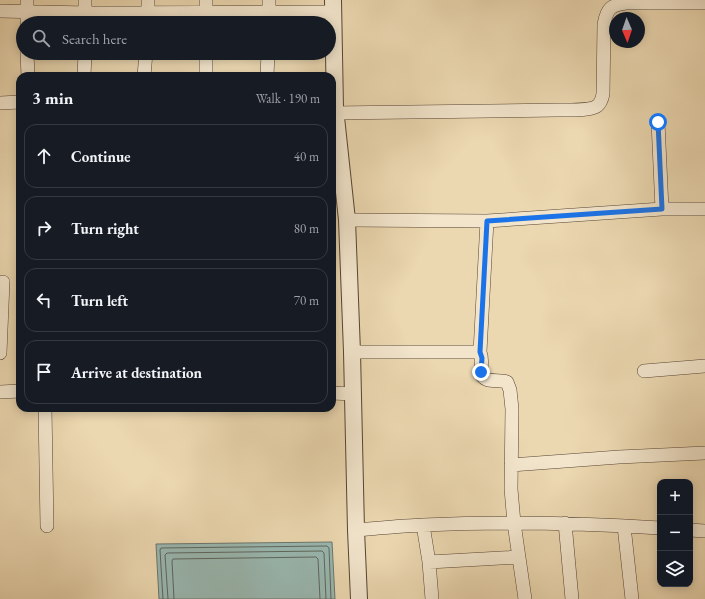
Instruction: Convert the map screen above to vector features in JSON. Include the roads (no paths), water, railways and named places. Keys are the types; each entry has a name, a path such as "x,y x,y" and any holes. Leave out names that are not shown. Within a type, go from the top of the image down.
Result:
{"street":[{"path":"336,113 565,110 592,108 601,102 603,94 604,24 606,14 611,7 626,3 705,3"},
{"path":"0,11 269,12 333,6 333,16"},
{"path":"27,60 28,72"},
{"path":"84,72 85,60"},
{"path":"144,72 145,60"},
{"path":"206,60 206,72"},
{"path":"267,72 268,60"},
{"path":"334,60 334,72"},
{"path":"0,103 16,102"},
{"path":"658,122 662,209"},
{"path":"336,129 347,220 359,599"},
{"path":"347,220 487,221 662,209 705,208"},
{"path":"487,221 480,352 482,358 481,372 484,378 488,380 504,381 507,382 509,386 512,409 511,465 514,523 525,599"},
{"path":"0,353 3,282"},
{"path":"352,352 480,352"},
{"path":"644,371 705,366"},
{"path":"0,392 16,391"},
{"path":"336,393 353,394"},
{"path":"45,412 47,526"},
{"path":"511,465 619,457 705,453"},
{"path":"693,530 705,531 705,521"},
{"path":"356,530 423,525 514,523 565,523 657,528"},
{"path":"565,523 572,599"},
{"path":"423,525 429,562 432,599"},
{"path":"624,526 632,599"},
{"path":"429,562 519,558"}],"water":[{"path":"332,542 335,599 159,599 156,544"}]}
